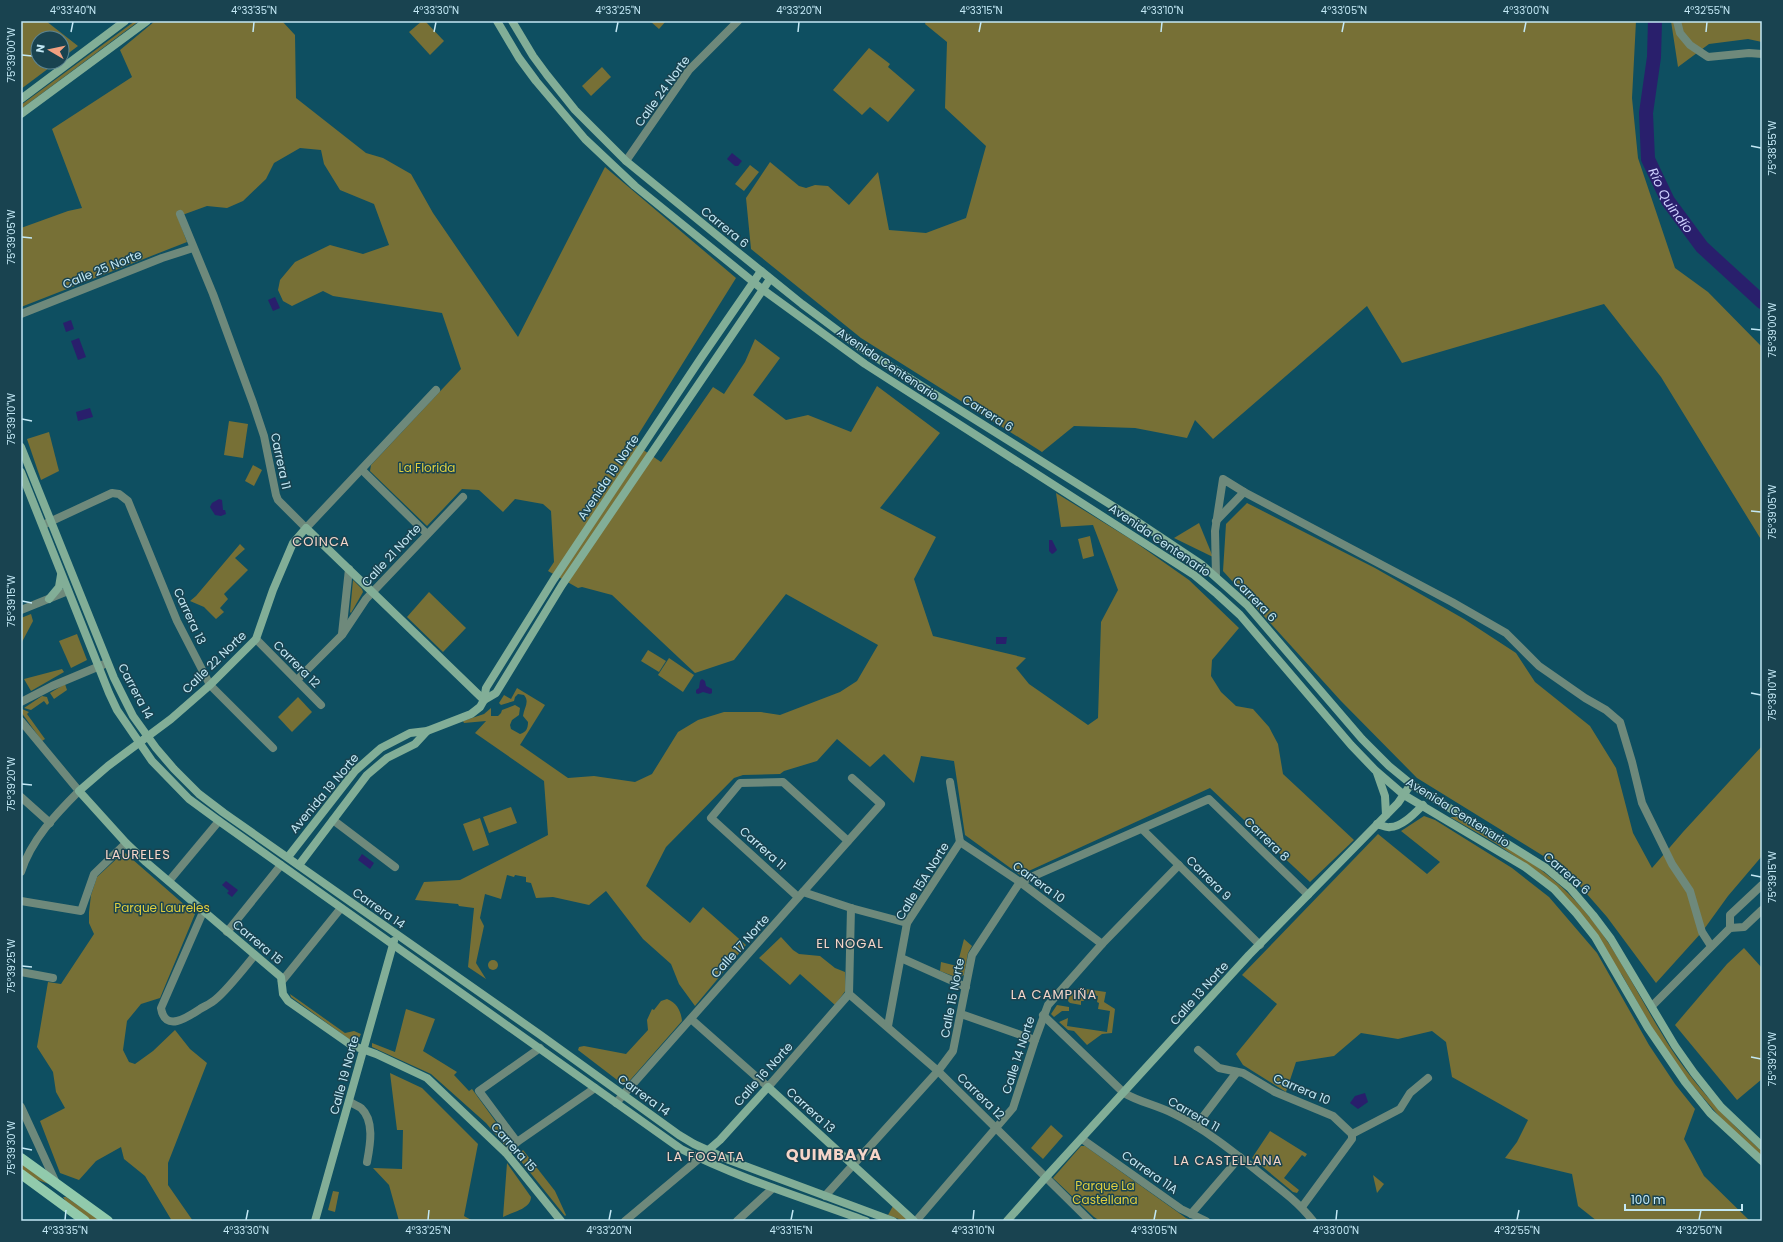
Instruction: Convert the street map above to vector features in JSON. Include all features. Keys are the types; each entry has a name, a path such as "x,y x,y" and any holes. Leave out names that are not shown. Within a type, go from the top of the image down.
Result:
{"main road":[{"path":"21,99 125,21"},
{"path":"21,114 146,21"},
{"name":"Avenida Centenario","path":"497,21 519,58 554,104 586,139 635,186 762,289 865,364 1194,575 1240,616 1375,770 1404,795 1525,867 1554,889 1595,937 1648,1028 1685,1082 1710,1113 1762,1161"},
{"name":"Carrera 6","path":"512,21 533,56 564,96 626,161 770,279 861,348 1141,523 1201,564 1247,605 1362,739 1389,766 1411,784 1546,868 1570,888 1611,939 1675,1046 1694,1074 1722,1107 1762,1146"},
{"name":"Avenida 19 Norte","path":"288,857 363,763 381,748 410,733 427,731 471,714 480,707 484,700 486,688 554,579 701,358 761,271"},
{"name":"Avenida 19 Norte","path":"484,700 496,693 562,585 770,279"},
{"name":"Carrera 14","path":"21,447 52,521 107,662 133,716 174,769 199,794 679,1135 708,1150 893,1221"},
{"name":"Carrera 14","path":"22,477 97,666 118,710 152,761 189,799 418,964 540,1048 681,1149 773,1188 866,1221"},
{"name":"Carrera 11","path":"306,528 484,700"},
{"name":"Calle 22 Norte","path":"79,791 108,766 148,737 210,685 256,639 272,590 293,543 306,528"},
{"path":"49,599 61,582 60,570"},
{"name":"Avenida 19 Norte","path":"299,865 367,775 387,758 416,744 427,731"},
{"path":"1375,770 1384,791 1386,815"},
{"name":"Calle 13 Norte","path":"1007,1221 1260,944 1386,815 1404,795 1411,784"},
{"name":"Carrera 15","path":"79,791 126,843 202,912 281,977 283,994 288,1001 351,1045 376,1054 427,1078 506,1153 561,1221"},
{"path":"1377,824 1390,828 1400,824 1414,814 1423,805"},
{"name":"Calle 19 Norte","path":"315,1221 350,1102 392,944 398,935"},
{"name":"Calle 16 Norte","path":"700,1158 720,1140 768,1087"},
{"name":"Carrera 13","path":"768,1087 915,1221"},
{"path":"21,1158 108,1221"},
{"path":"21,1174 85,1221"},
{"path":"48,1194 56,1183"}],"street":[{"name":"Calle 24 Norte","path":"626,161 690,70 738,21"},
{"path":"1677,21 1680,32 1690,45 1708,57 1733,54 1762,54"},
{"path":"554,104 564,96"},
{"name":"Carrera 11","path":"180,214 213,294 253,403 264,436 278,500 306,528"},
{"name":"Calle 25 Norte","path":"21,314 162,258 193,248"},
{"name":"Calle 22 Norte","path":"306,528 436,390"},
{"path":"362,470 427,534"},
{"path":"1216,576 1215,531 1223,479 1244,492 1452,602 1506,633 1539,666 1585,698 1606,710 1620,722 1642,803 1672,864 1690,891 1702,932 1711,946"},
{"path":"1216,520 1244,492"},
{"name":"Carrera 13","path":"52,521 112,493 124,497 130,506 177,620 210,685 273,748"},
{"name":"Calle 21 Norte","path":"297,680 342,635 373,592 463,497"},
{"path":"42,525 52,521"},
{"name":"Calle 21 Norte","path":"342,635 349,569"},
{"path":"21,610 68,591"},
{"name":"Carrera 12","path":"256,639 321,705"},
{"path":"21,702 52,686 107,662"},
{"name":"Carrera 15","path":"21,721 79,791"},
{"name":"Calle 17 Norte","path":"616,1103 881,804 852,778"},
{"name":"Carrera 11","path":"848,841 783,782 740,783 711,818 801,895 907,923"},
{"path":"950,782 960,842"},
{"name":"Calle 22 Norte","path":"21,872 34,843 79,791"},
{"path":"21,797 50,823"},
{"name":"Carrera 8","path":"1142,829 1209,799 1308,895"},
{"path":"333,820 395,867"},
{"path":"169,881 219,821"},
{"path":"1020,882 1142,829"},
{"name":"Carrera 9","path":"1142,829 1260,944"},
{"name":"Carrera 10","path":"960,842 1020,882 1102,944"},
{"name":"Calle 15A Norte","path":"888,1026 907,923 960,842"},
{"path":"21,901 81,911 94,874 126,843"},
{"path":"228,932 282,865"},
{"name":"Calle 14 Norte","path":"915,1221 1013,1108 1043,1015 1048,1005 1102,944 1179,865"},
{"name":"Calle 15 Norte","path":"825,1196 938,1071 953,1051 972,955 1020,882"},
{"path":"1730,928 1730,915 1762,886"},
{"path":"282,981 341,908"},
{"path":"850,994 851,908"},
{"path":"1652,1006 1730,928 1744,927 1762,910"},
{"path":"202,912 161,1008 162,1013 168,1020 179,1021 216,999 255,955"},
{"path":"901,958 966,988"},
{"path":"21,972 53,978"},
{"name":"Carrera 12","path":"850,994 938,1071 1090,1221"},
{"name":"Calle 16 Norte","path":"768,1087 850,994"},
{"path":"960,1014 1035,1040"},
{"name":"Carrera 11","path":"1043,1015 1124,1093 1134,1099 1173,1113 1196,1126 1240,1157 1302,1207 1313,1221"},
{"name":"Carrera 13","path":"691,1019 768,1087"},
{"name":"Carrera 15","path":"517,1142 479,1092 540,1048"},
{"name":"Carrera 10","path":"1198,1050 1219,1068 1243,1073 1274,1092 1333,1116 1352,1134"},
{"path":"1196,1126 1237,1072"},
{"path":"1302,1207 1352,1139 1352,1134 1400,1108 1410,1093 1428,1078"},
{"path":"506,1153 517,1142 595,1088"},
{"path":"350,1102 361,1108 366,1115 370,1129 367,1162"},
{"path":"21,1107 56,1183"},
{"name":"Carrera 11A","path":"1082,1139 1181,1209 1206,1221"},
{"path":"1342,1152 1350,1157"},
{"path":"1191,1214 1240,1157"},
{"name":"Calle 16 Norte","path":"625,1221 700,1158"},
{"path":"737,1221 773,1188"}],"green space":[{"path":"21,21 46,21 58,30 30,30 30,70 46,70 21,89"},
{"path":"135,21 139,21 21,109 21,105"},
{"name":"La Florida","path":"155,21 282,21 295,35 296,98 366,153 383,158 411,174 433,213 518,337 605,167 736,278 633,443 661,462 713,387 724,394 745,362 755,339 780,358 753,395 786,420 808,415 851,432 877,386 940,433 880,508 936,537 914,579 933,636 1026,658 1016,668 1029,684 1088,725 1098,718 1101,622 1118,590 1093,525 1061,527 1056,493 1132,540 1189,580 1239,628 1212,660 1211,676 1221,692 1236,706 1253,709 1269,727 1278,744 1283,774 1354,840 1310,882 1210,788 1020,875 965,835 954,761 921,756 914,783 884,754 870,767 837,739 817,761 784,771 780,774 743,775 734,778 666,847 646,886 690,923 703,907 746,945 695,1006 679,984 671,964 643,939 606,891 589,905 553,897 536,898 531,883 526,882 526,877 515,875 514,877 507,875 501,899 485,894 480,918 484,926 476,963 486,979 468,967 474,908 459,906 458,904 415,900 424,882 460,880 548,835 544,781 475,733 486,721 464,723 463,721 484,714 491,708 491,716 498,716 502,710 515,705 520,708 519,715 512,720 510,725 511,729 520,734 524,732 527,728 528,722 523,716 527,703 524,695 518,694 514,701 501,705 499,703 504,695 511,699 517,688 545,705 520,745 568,778 594,776 635,782 652,774 678,732 698,720 724,712 761,712 780,715 840,692 857,681 878,645 786,594 734,660 695,673 612,595 582,587 578,588 548,571 554,562 551,511 543,504 515,499 503,512 479,490 462,489 427,526 370,471 371,465 461,369 442,313 333,296 323,291 292,306 283,301 278,290 280,280 295,262 330,245 363,254 389,245 374,204 340,190 324,164 321,150 300,148 274,163 266,179 243,201 227,208 207,206 185,214 177,215 187,242 21,307 21,228 68,211 82,208 52,129 132,77 120,50"},
{"path":"422,21 425,21 444,41 430,55 409,32"},
{"path":"650,21 666,21 659,29"},
{"path":"926,21 1636,21 1632,98 1638,158 1675,268 1708,292 1762,347 1762,541 1661,377 1604,304 1402,363 1367,306 1213,439 1195,420 1187,438 1135,428 1074,426 1042,452 861,338 751,249 746,198 770,162 799,186 806,188 815,185 828,186 849,205 878,172 889,230 926,233 966,218 986,146 945,108 947,42 925,24"},
{"path":"1671,21 1762,21 1762,42 1748,39 1709,44 1678,67"},
{"path":"70,40 78,46 70,52"},
{"path":"869,48 890,64 888,67 915,90 888,122 870,107 862,115 833,90"},
{"path":"602,67 611,77 591,96 582,86"},
{"path":"750,165 759,172 744,191 735,184"},
{"path":"229,421 248,424 243,458 224,455"},
{"path":"49,432 59,471 41,480 27,439"},
{"path":"253,465 262,470 254,486 245,481"},
{"path":"1247,503 1375,568 1464,619 1516,653 1535,682 1590,726 1616,768 1633,833 1652,868 1762,746 1762,856 1728,896 1702,932 1656,983 1607,917 1566,870 1417,778 1341,701 1223,571 1226,524"},
{"path":"1199,523 1213,557 1174,538"},
{"path":"1090,536 1094,556 1083,559 1078,539"},
{"path":"240,544 245,549 235,558 248,570 224,594 228,599 220,608 224,612 216,619 204,607 190,601 196,596"},
{"path":"353,580 363,592 351,613 350,612"},
{"path":"429,592 466,628 443,652 407,617"},
{"path":"31,614 33,621 21,644 21,618"},
{"path":"77,634 87,660 71,668 59,641"},
{"path":"648,650 666,661 659,672 641,661"},
{"path":"669,658 694,675 683,692 658,675"},
{"path":"62,669 64,672 31,691 24,679"},
{"path":"65,684 67,690 54,699 50,693"},
{"path":"42,696 47,697 49,703 47,705 44,701 31,710 24,708"},
{"path":"298,697 312,712 292,732 278,717"},
{"path":"22,709 29,712 27,714 45,739 42,741 21,712"},
{"path":"511,807 517,823 489,833 483,817"},
{"path":"1424,816 1435,820 1512,868 1549,897 1597,953 1649,1045 1675,1084 1695,1109 1684,1139 1704,1176 1750,1221 1597,1221 1578,1206 1572,1174 1505,1158 1517,1142 1528,1120 1452,1077 1446,1042 1432,1031 1398,1039 1361,1033 1334,1056 1296,1062 1286,1092 1243,1065 1236,1054 1277,1004 1242,975 1378,834 1427,874 1440,862 1401,831"},
{"path":"1450,817 1458,817 1524,858 1554,881 1582,908 1605,937 1662,1034 1683,1066 1720,1111 1762,1151 1762,1158 1731,1130 1682,1073 1657,1037 1622,975 1542,875 1495,843"},
{"path":"480,818 489,845 473,851 463,824"},
{"name":"Parque Laureles","path":"124,852 195,914 160,998 141,1004 127,1021 123,1050 129,1062 135,1064 153,1051 175,1030 190,1049 207,1063 168,1163 168,1185 193,1221 172,1221 145,1176 124,1159 121,1147 96,1161 79,1180 60,1173 40,1121 65,1108 56,1092 53,1072 37,1047 48,982 61,984 94,934 89,923 89,912 91,895 97,877"},
{"path":"781,937 793,950 799,954 820,956 835,968 845,972 846,990 835,1005 800,974 790,985 759,958"},
{"path":"964,939 972,946 968,953 964,975 958,978 940,971 941,962 957,966"},
{"path":"1744,948 1762,968 1762,1079 1737,1100 1675,1025 1727,964"},
{"path":"491,960 495,960 498,965 495,970 491,970 488,967 488,963"},
{"path":"1079,988 1106,992 1104,1002 1115,1009 1112,1033 1102,1034 1087,1045 1074,1031 1068,1030 1059,1022 1068,1018 1067,1026 1107,1032 1110,1011 1098,1009 1098,996 1085,994 1084,1001 1081,1001 1081,1005 1070,1003 1068,1001 1069,997"},
{"path":"290,994 345,1033 354,1031 361,1034 358,1040 349,1039 291,997"},
{"path":"667,999 678,1008 682,1021 625,1086 578,1050 579,1047 584,1046 626,1054 648,1030 647,1020 652,1009 654,1010 661,1001"},
{"path":"1057,1005 1069,1007 1069,1011 1062,1011 1054,1017 1051,1014"},
{"path":"406,1009 435,1019 423,1051 457,1072 454,1075 469,1091 472,1089 509,1140 506,1147 486,1123 431,1074 372,1047 372,1043 395,1052"},
{"path":"390,1073 422,1088 478,1144 464,1216 473,1221 399,1221 389,1185 373,1168 402,1169 403,1130 397,1130"},
{"path":"1051,1125 1063,1136 1043,1159 1031,1148"},
{"path":"1270,1131 1307,1154 1305,1157 1302,1155 1284,1178 1299,1190 1297,1193 1293,1192 1252,1158"},
{"name":"Parque La Castellana","path":"1081,1146 1085,1146 1186,1218 1193,1221 1100,1221 1094,1217 1053,1178"},
{"path":"523,1150 555,1191 566,1215 565,1216 520,1160 519,1154"},
{"path":"21,1163 49,1184 35,1179 21,1169"},
{"path":"507,1163 531,1197 530,1201 525,1207 503,1217"},
{"path":"1373,1175 1384,1184 1377,1193"},
{"path":"333,1191 339,1192 335,1212 328,1210"},
{"path":"63,1197 66,1197 101,1221 92,1221 66,1202"},
{"path":"893,1206 909,1221 904,1221 888,1215"}],"shaded area":[{"path":"732,153 742,161 738,166 735,166 727,159"},
{"path":"275,297 280,308 273,311 268,300"},
{"path":"71,320 74,329 66,332 63,323"},
{"path":"79,338 86,357 78,360 71,341"},
{"path":"90,408 93,417 78,421 76,412"},
{"path":"219,499 222,500 223,510 225,510 226,514 221,516 215,515 210,507 212,503"},
{"path":"1049,540 1052,540 1057,550 1052,554 1049,551"},
{"path":"996,637 1007,637 1006,644 996,644"},
{"path":"702,679 705,681 706,686 712,689 712,693 696,693"},
{"path":"362,854 374,863 370,869 358,860"},
{"path":"226,881 238,890 232,897 227,893 229,891 222,885"},
{"path":"1365,1093 1368,1102 1358,1109 1350,1103 1355,1096"}],"waterway":[{"name":"Río Quindío","path":"1655,21 1654,57 1646,113 1648,159 1668,201 1702,247 1762,302"}],"district":[{"name":"COINCA","path":"321,541"},
{"name":"LAURELES","path":"138,854"},
{"name":"EL NOGAL","path":"850,943"},
{"name":"LA CAMPIÑA","path":"1054,994"},
{"name":"QUIMBAYA","path":"834,1154"},
{"name":"LA FOGATA","path":"706,1156"},
{"name":"LA CASTELLANA","path":"1228,1160"}]}
